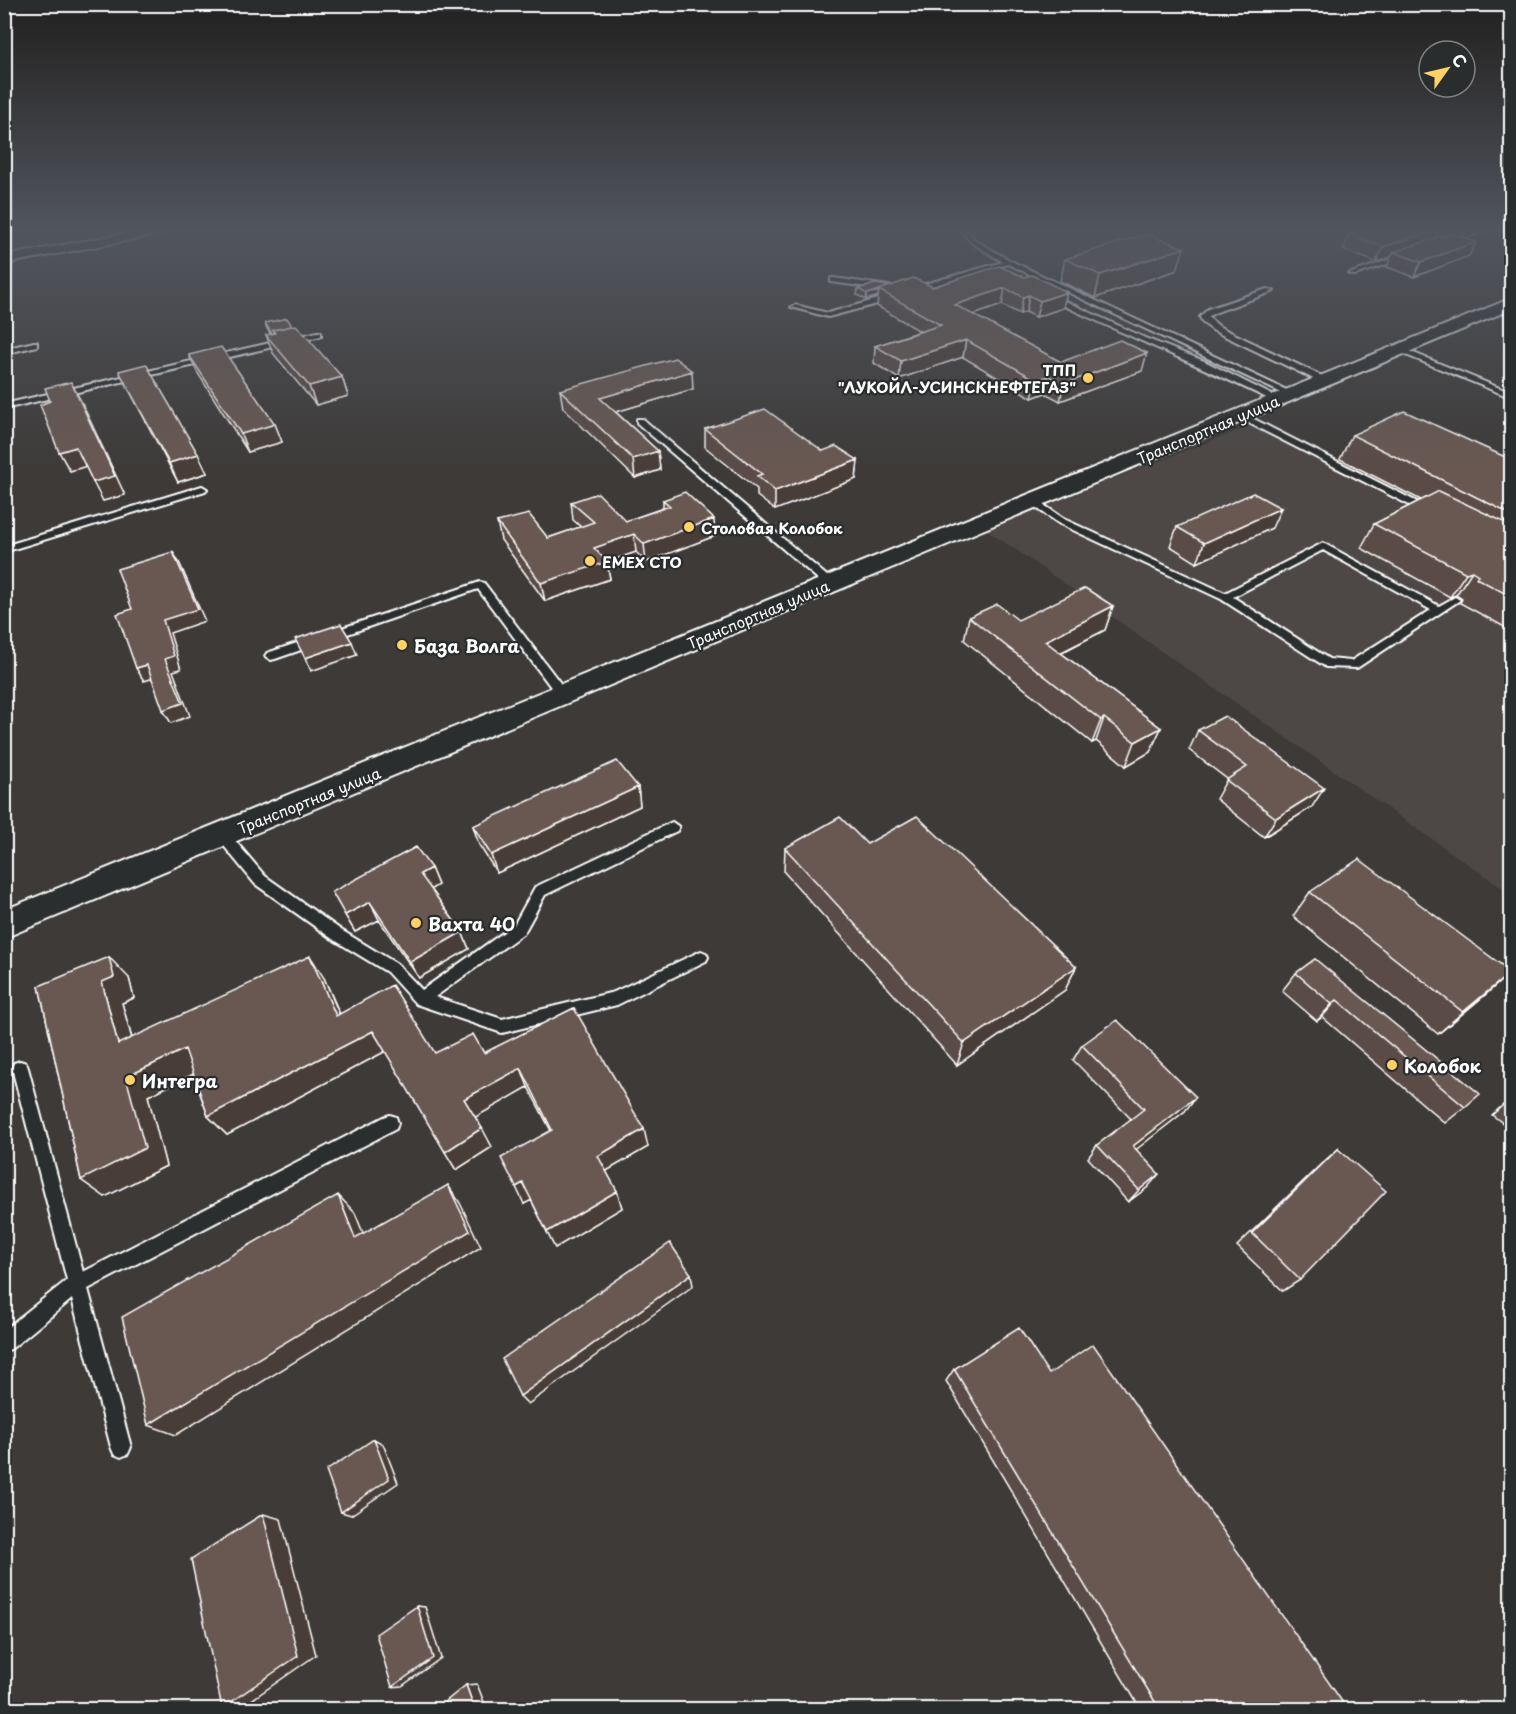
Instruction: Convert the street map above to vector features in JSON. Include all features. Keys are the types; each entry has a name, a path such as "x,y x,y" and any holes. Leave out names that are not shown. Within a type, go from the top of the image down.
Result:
{"street":[{"name":"Транспортная улица","path":"4,925 1495,310"}],"lane":[{"path":"807,310 828,315 851,310"},
{"path":"1080,310 1142,340 1284,397"},
{"path":"1107,310 1284,397"},
{"path":"1214,310 1204,317 1217,329 1325,381"},
{"path":"4,407 318,334"},
{"path":"4,352 34,344"},
{"path":"1399,349 1512,396"},
{"path":"1242,416 1439,517"},
{"path":"640,421 830,584"},
{"path":"4,549 202,489"},
{"path":"1032,501 1063,522 1225,597 1326,663 1353,665 1455,600"},
{"path":"1225,597 1323,546 1439,610"},
{"path":"272,656 480,585 563,695"},
{"path":"421,999 519,929 540,891 672,827"},
{"path":"222,836 260,880 336,934 392,968 421,999 501,1026 617,998 701,957"},
{"path":"20,1068 121,1447"},
{"path":"4,1342 76,1285 390,1123"}],"shaded area":[{"path":"1263,421 1511,546 1511,894 984,528"}],"building":[{"path":"914,310 964,310 1061,362 1120,340 1147,353 1064,384 1049,376 1036,380 966,340 901,361 875,346 941,325"},
{"path":"287,318 292,326 273,330 272,334 265,323"},
{"path":"296,325 342,377 309,386 266,335 275,333 273,330"},
{"path":"221,347 275,424 241,434 189,355"},
{"path":"675,358 692,371 600,398 658,451 633,459 560,390"},
{"path":"146,364 198,454 169,463 119,371"},
{"path":"71,382 115,476 93,482 76,447 59,452 40,405 50,401 45,388"},
{"path":"765,409 823,451 836,446 858,460 775,491 757,476 762,474 705,429"},
{"path":"1404,411 1512,460 1512,515 1352,435"},
{"path":"1439,491 1512,526 1512,597 1476,578 1478,575 1472,571 1466,573 1374,524"},
{"path":"685,492 714,519 644,544 634,534 594,548 607,562 541,583 497,522 529,514 548,538 594,522 571,502 598,493 626,521 670,506 663,500"},
{"path":"1253,493 1281,508 1204,543 1177,527"},
{"path":"173,552 198,609 163,620 174,656 165,659 183,703 163,710 147,665 136,668 117,614 132,609 117,569"},
{"path":"1085,588 1113,606 1045,641 1161,728 1135,742 1104,718 1101,720 969,617 997,604 1018,620"},
{"path":"341,624 352,642 305,658 295,639"},
{"path":"1225,716 1324,788 1276,818 1226,780 1247,767 1198,730"},
{"path":"617,761 638,787 491,855 473,826"},
{"path":"917,816 1076,967 964,1043 785,848 840,817 867,844"},
{"name":"Вахта 40","path":"416,847 431,868 420,874 462,932 410,962 370,902 345,915 332,892"},
{"path":"1359,859 1511,972 1463,1012 1310,892"},
{"path":"310,956 336,1016 392,985 435,1053 473,1034 484,1053 574,1008 644,1129 598,1156 617,1191 547,1232 523,1183 516,1187 501,1158 552,1130 521,1068 464,1099 482,1128 445,1152 373,1031 208,1116 185,1049 126,1077 145,1148 81,1180 39,986 109,957 114,977 102,982 118,1044"},
{"path":"1315,959 1480,1094 1465,1107 1337,1000 1332,1004 1296,973"},
{"path":"1117,1020 1196,1097 1133,1146 1159,1174 1139,1190 1097,1145 1144,1109 1082,1045"},
{"path":"1338,1149 1386,1191 1300,1280 1252,1233"},
{"path":"448,1185 470,1231 148,1425 122,1317 338,1195 355,1238"},
{"path":"670,1243 691,1274 520,1396 502,1359"},
{"path":"1019,1328 1049,1374 1093,1344 1348,1710 1160,1710 954,1369"},
{"path":"374,1439 389,1479 341,1512 326,1471"},
{"path":"263,1514 298,1656 222,1708 191,1559"},
{"path":"417,1606 433,1658 392,1687 376,1634"},
{"path":"466,1685 475,1710 435,1710"}],"place":[{"name":"ТПП \"ЛУКОЙЛ-УСИНСКНЕФТЕГАЗ\"","path":"1088,378"},
{"name":"Столовая Колобок","path":"689,527"},
{"name":"EMEX СТО","path":"590,561"},
{"name":"База Волга","path":"402,645"},
{"name":"Вахта 40","path":"416,923"},
{"name":"Колобок","path":"1392,1065"},
{"name":"Интегра","path":"130,1080"}]}
